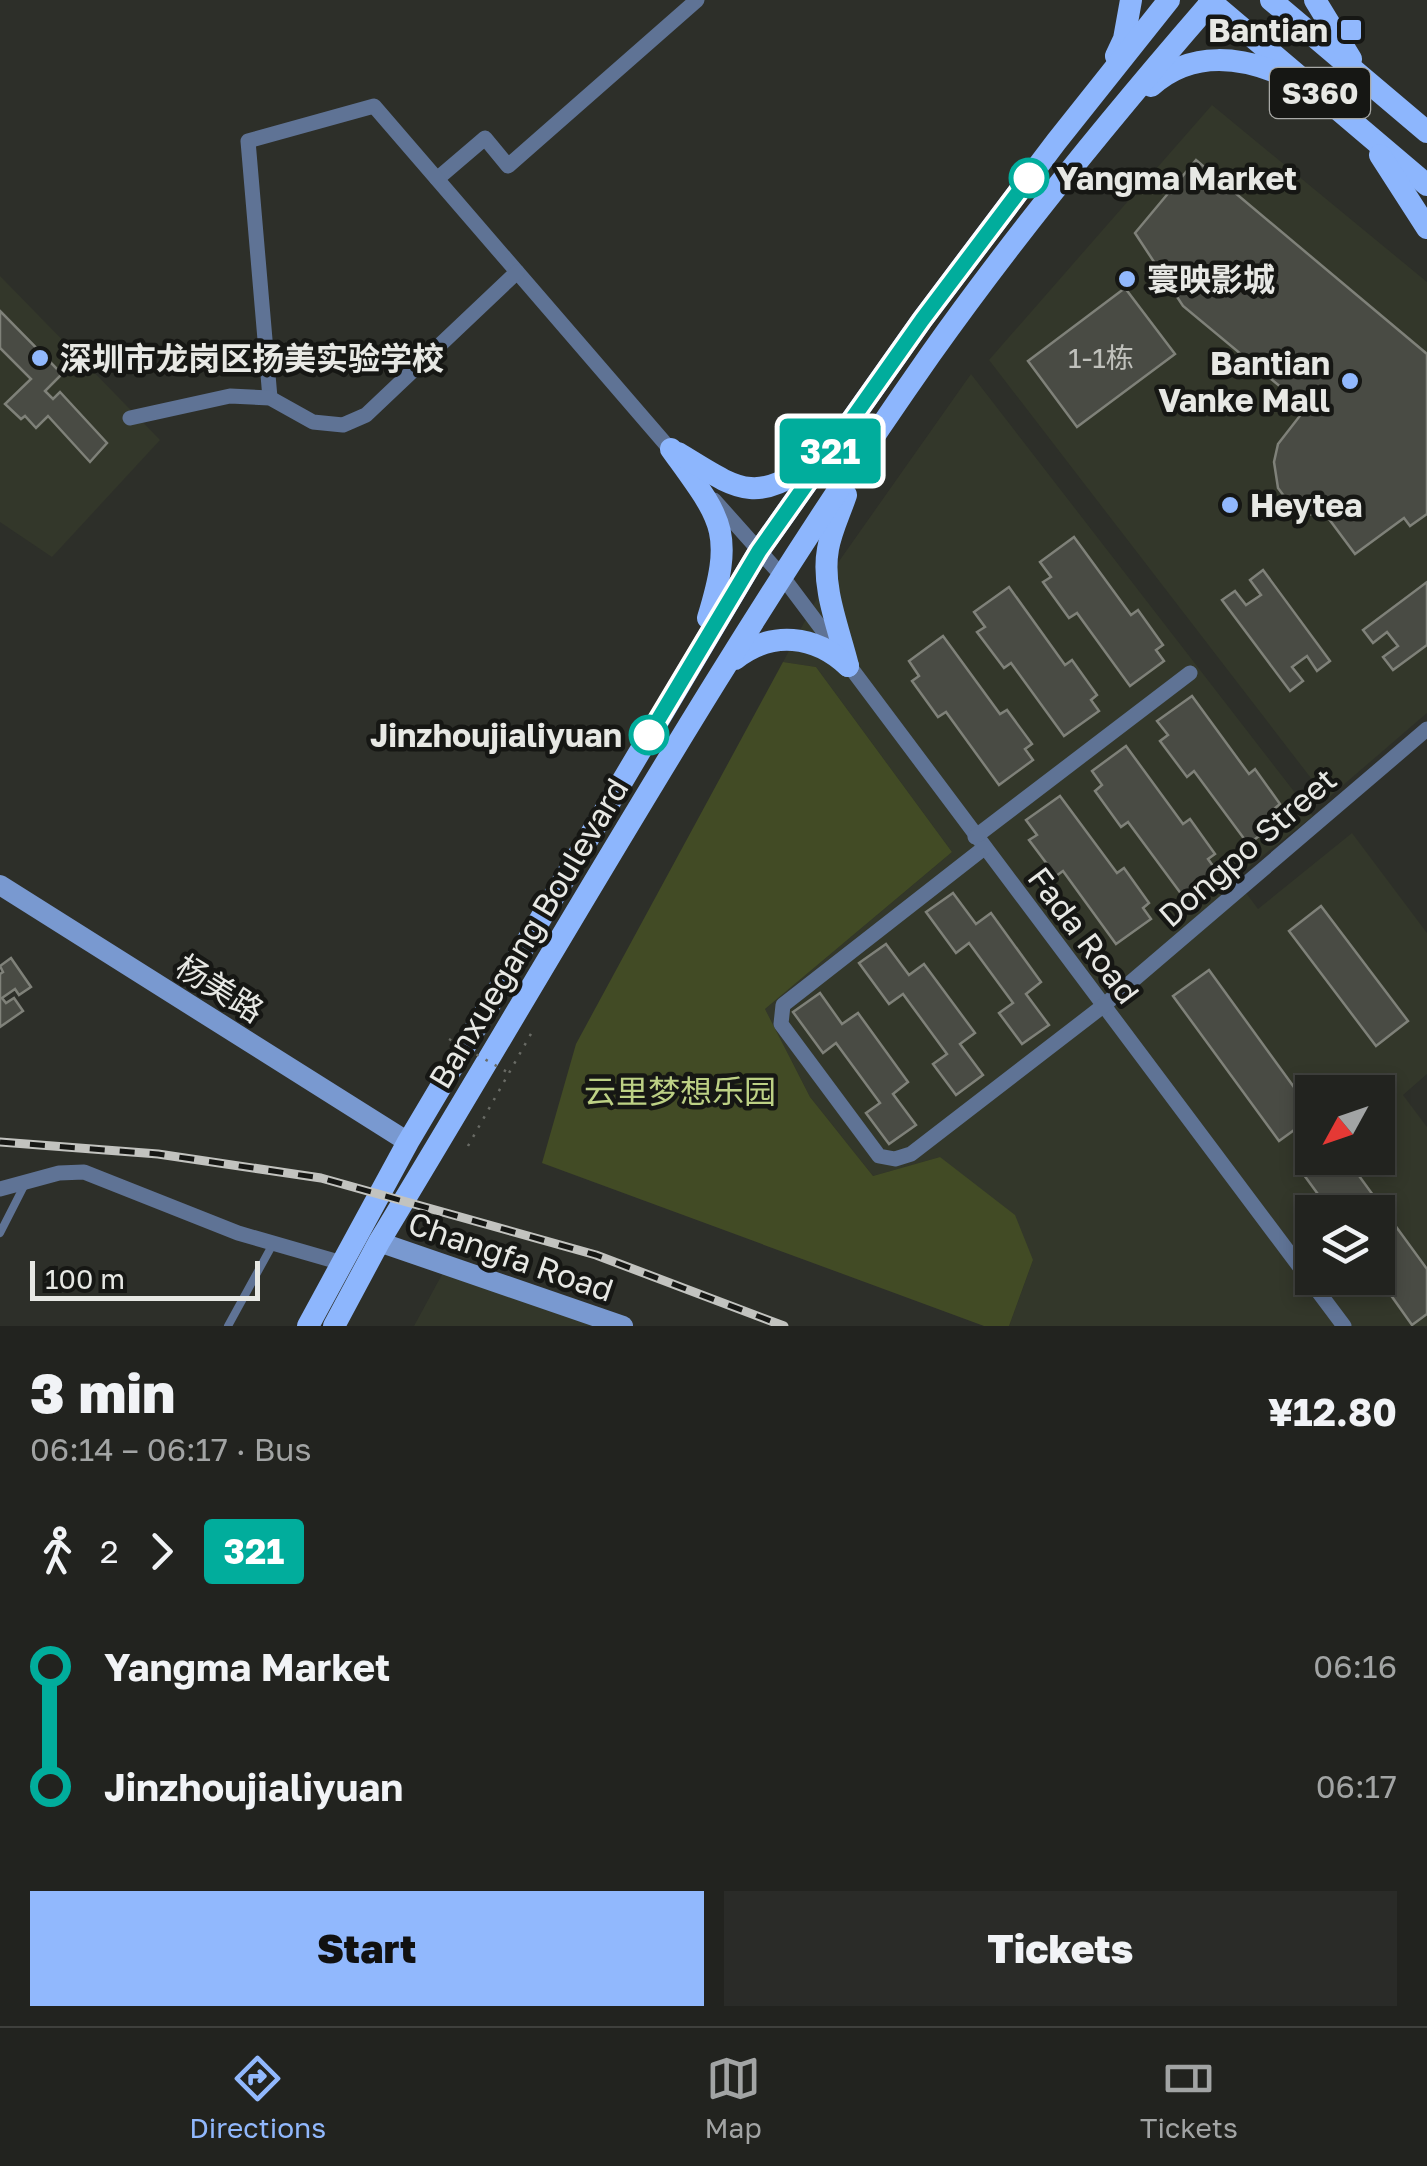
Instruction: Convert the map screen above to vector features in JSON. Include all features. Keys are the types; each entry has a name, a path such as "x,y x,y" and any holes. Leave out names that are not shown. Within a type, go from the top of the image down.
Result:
{"main road":[{"path":"1110,74 1124,39 1131,0"},
{"name":"Banxuegang Boulevard","path":"308,1326 408,1142 759,551 922,320 1169,0"},
{"name":"S360","path":"1271,0 1427,132"},
{"path":"1315,0 1364,78"},
{"name":"Banxuegang Boulevard","path":"334,1326 379,1242 782,576 932,353 1114,118 1211,1"},
{"name":"S360","path":"1211,1 1427,185"},
{"path":"1114,118 1158,80 1183,64 1204,60 1230,59 1262,65 1314,88"},
{"path":"1364,131 1427,228"},
{"path":"670,449 733,485 753,489 787,482 834,446"},
{"path":"670,449 708,502 723,544 723,567 696,656"},
{"path":"848,666 828,587 826,562 856,465"},
{"path":"721,676 747,650 782,638 818,644 848,666"}],"street":[{"path":"437,179 484,138 508,166 697,0"},
{"name":"Fada Road","path":"270,398 248,141 374,106 782,576 1344,1326"},
{"path":"130,418 230,396 270,398 313,422 343,425 366,415 517,272"},
{"path":"979,842 1190,672"},
{"name":"Dongpo Street","path":"979,842 783,1006 781,1024 878,1156 895,1159 911,1154 1103,1006 1427,729"},
{"name":"杨美路","path":"0,884 408,1142"},
{"path":"0,1189 59,1173 84,1172 220,1226 342,1264"},
{"name":"Changfa Road","path":"379,1242 623,1326"}],"lane":[{"path":"0,1233 25,1184"},
{"path":"228,1326 274,1242"}],"path":[{"path":"468,1146 532,1032"},
{"path":"450,1039 509,1073"}],"shaded area":[{"path":"1212,105 1427,282 1427,713 1327,799 989,360"},
{"name":"深圳市龙岗区扬美实验学校","path":"0,276 160,440 52,557 0,522"},
{"path":"971,374 1313,816 1235,878 1258,909 1352,833 1427,933 1427,1074 1403,1095 1427,1127 1427,1326 1009,1326 1033,1260 940,1157 873,1176 810,1097 765,1009 952,852 816,667 783,662 830,574"},
{"path":"445,1269 608,1326 414,1326"}],"green space":[{"name":"云里梦想乐园","path":"783,662 816,667 952,852 765,1009 810,1097 873,1176 940,1157 1015,1215 1033,1260 1009,1326 984,1326 542,1163 576,1044"}],"building":[{"name":"Bantian Vanke Mall","path":"1196,160 1427,354 1427,514 1410,526 1404,518 1355,554 1323,511 1309,515 1295,511 1278,488 1274,462 1278,444 1306,408 1183,306 1135,233"},
{"path":"1125,288 1175,354 1077,427 1028,361"},
{"path":"0,311 62,374 45,391 53,399 60,392 107,443 90,462 48,416 36,428 5,404 31,379 0,348"},
{"path":"1074,537 1131,615 1138,610 1163,645 1156,650 1164,661 1130,686 1077,613 1069,618 1043,582 1051,577 1040,562"},
{"path":"1263,570 1330,661 1317,671 1307,656 1292,667 1303,681 1290,691 1222,600 1235,591 1246,605 1261,595 1250,580"},
{"path":"1427,582 1427,645 1393,670 1383,657 1398,646 1387,632 1373,643 1363,630"},
{"path":"1009,587 1065,665 1072,660 1097,695 1091,700 1099,711 1064,736 1011,663 1004,668 977,632 985,627 974,612"},
{"path":"943,636 1000,714 1007,710 1032,744 1025,749 1033,760 999,785 946,712 938,717 912,681 919,676 909,661"},
{"path":"1192,696 1249,774 1255,769 1280,804 1274,809 1282,820 1248,844 1194,771 1187,777 1160,741 1168,735 1157,721"},
{"path":"1126,746 1183,824 1190,819 1215,854 1208,859 1216,870 1182,895 1128,822 1121,827 1095,791 1102,785 1092,771"},
{"path":"1060,796 1117,873 1124,868 1149,903 1143,908 1151,919 1116,944 1063,871 1056,876 1029,840 1037,835 1026,820"},
{"path":"953,893 976,924 991,913 1041,982 1026,994 1049,1025 1022,1044 999,1013 1013,1003 969,943 956,953 926,912"},
{"path":"1321,906 1408,1021 1376,1046 1289,931"},
{"path":"886,944 909,975 924,964 975,1033 960,1044 983,1075 956,1095 933,1064 947,1054 903,994 889,1004 859,963"},
{"path":"11,958 31,987 19,995 15,989 2,998 6,1003 14,998 23,1011 0,1027 0,966"},
{"path":"1209,970 1295,1089 1295,1129 1279,1141 1173,996"},
{"path":"820,993 842,1024 858,1013 908,1082 893,1094 916,1125 889,1144 866,1113 880,1103 836,1043 823,1053 793,1012"},
{"path":"1304,1175 1358,1175 1373,1195 1319,1195"},
{"path":"1395,1225 1427,1269 1427,1314 1412,1325 1391,1295 1395,1295"}],"railway":[{"path":"0,1142 158,1154 321,1178 596,1255 784,1326"}],"bus line":[{"name":"321","path":"649,735 759,551 922,320 1029,178"}],"place":[{"name":"Bantian","path":"1351,30"},
{"name":"Yangma Market","path":"1029,178"},
{"name":"寰映影城","path":"1127,279"},
{"name":"深圳市龙岗区扬美实验学校","path":"40,358"},
{"name":"Bantian Vanke Mall","path":"1350,381"},
{"name":"Heytea","path":"1230,505"},
{"name":"Jinzhoujialiyuan","path":"649,735"}]}
